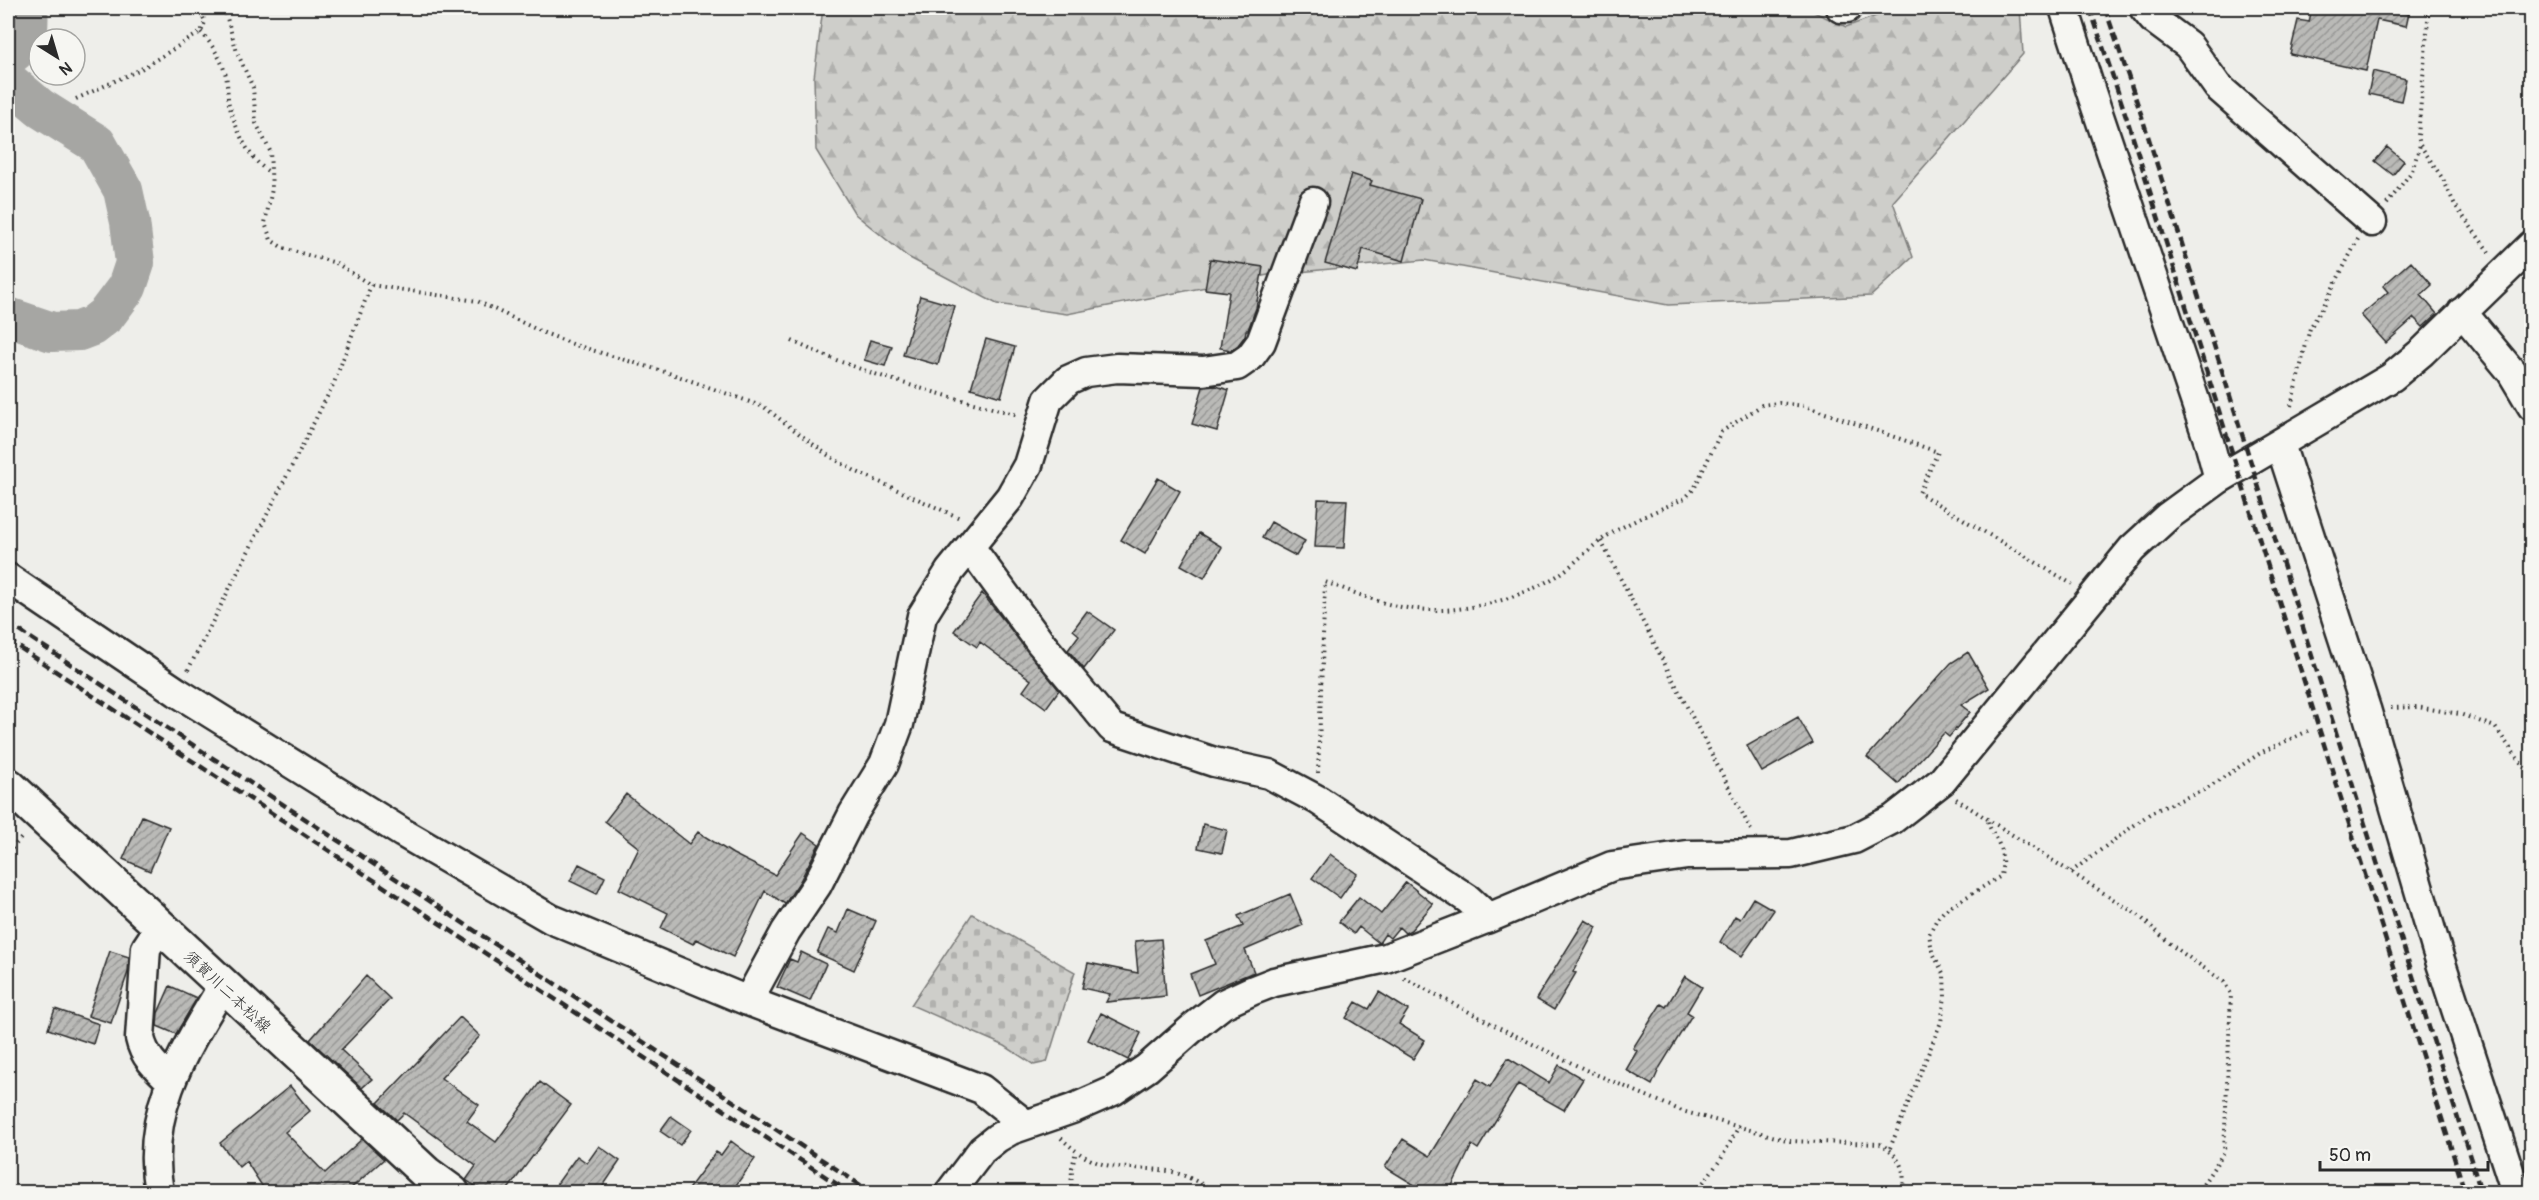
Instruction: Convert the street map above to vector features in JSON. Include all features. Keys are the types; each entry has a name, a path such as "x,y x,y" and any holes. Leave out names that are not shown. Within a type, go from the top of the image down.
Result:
{"main road":[{"name":"須賀川二本松線","path":"8,784 426,1173 452,1192"}],"street":[{"path":"1841,8 1847,8"},
{"path":"2064,8 2209,442 2218,479"},
{"path":"2144,8 2153,19 2188,45 2218,87 2372,222"},
{"path":"748,1001 786,932 817,885 853,814 884,764 899,724 922,616 950,571 1015,489 1028,465 1048,400 1068,380 1086,372 1117,368 1203,371 1237,366 1250,357 1265,331 1313,202"},
{"path":"950,1192 982,1150 997,1138 1034,1121 1072,1109 1113,1091 1148,1068 1223,1004 1251,991 1274,982 1380,959 1486,919 1612,866 1687,855 1791,854 1854,839 1893,819 1935,787 2132,549 2150,532 2218,479 2392,377 2422,352 2532,245"},
{"path":"2463,312 2511,371 2532,406"},
{"path":"2286,441 2437,951 2516,1192"},
{"path":"970,547 1039,641 1112,728 1214,762 1269,774 1310,796 1468,899 1486,919"},
{"path":"8,578 177,692 403,833 551,919 748,1001 981,1089 1034,1121"},
{"path":"160,927 146,948 140,1038 142,1050 171,1081"},
{"path":"159,1192 156,1148 158,1122 165,1092 199,1025 223,986"}],"path":[{"path":"76,99 141,69 201,32 205,22 199,8"},
{"path":"224,8 237,52 253,88 256,123 270,151 272,189 265,223 271,240 283,248 336,263 371,285 477,301 575,345 672,374 764,407 826,454 855,471 962,519 970,547"},
{"path":"2429,8 2418,136 2420,146 2443,178 2455,204 2504,272"},
{"path":"201,32 210,41 220,61 226,76 229,103 252,158 272,173"},
{"path":"2286,441 2305,340 2313,320 2323,307 2362,232 2412,171 2420,146"},
{"path":"177,692 334,383 371,285"},
{"path":"792,340 832,360 893,381 1042,422"},
{"path":"1310,796 1317,786 1318,778 1326,582 1376,599 1416,609 1461,609 1501,600 1556,576 1601,541 1685,498 1694,489 1721,432 1762,405 1779,403 1805,406 1938,452 1919,493 2093,597"},
{"path":"1601,541 1757,841 1760,856"},
{"path":"2366,709 2417,707 2460,714 2495,727 2526,770 2532,771"},
{"path":"2071,872 2152,812 2204,790 2262,752 2308,731"},
{"path":"1935,787 2138,915 2174,947 2224,982 2231,994 2224,1152 2198,1192"},
{"path":"1890,1149 1941,1022 1945,997 1944,975 1932,951 1929,934 1936,919 1945,910 2001,876 2003,863 1998,842 1989,827 1988,820"},
{"path":"1380,959 1395,973 1498,1028 1586,1070 1682,1111 1790,1141 1880,1144 1890,1149 1902,1168 1904,1185 1901,1192"},
{"path":"1034,1121 1100,1166 1173,1172 1197,1181 1215,1192"},
{"path":"1696,1192 1721,1159 1739,1126"},
{"path":"1071,1192 1072,1168 1076,1151"}],"green space":[{"path":"823,8 1812,8 1814,12 1846,27 1898,8 2020,8 2023,54 1893,202 1913,257 1871,296 1668,305 1424,260 1268,275 1067,314 997,304 908,257 855,214 816,150 814,78"},
{"path":"972,914 1075,972 1047,1062 1034,1065 1005,1046 911,1005"}],"building":[{"path":"2312,8 2410,8 2406,26 2377,20 2366,71 2290,54 2298,20 2309,22"},
{"path":"2373,71 2406,79 2401,101 2368,94"},
{"path":"2387,147 2404,161 2393,175 2375,161"},
{"path":"1351,174 1372,181 1370,185 1421,199 1404,261 1363,249 1357,272 1325,263"},
{"path":"1210,259 1263,267 1256,308 1248,330 1238,345 1231,350 1220,348 1229,292 1205,289"},
{"path":"2411,261 2432,285 2421,295 2437,314 2423,327 2414,318 2386,343 2361,315 2388,292 2383,286"},
{"path":"920,296 955,306 938,365 903,355"},
{"path":"986,339 1015,347 1001,397 971,388"},
{"path":"870,340 892,346 885,366 864,360"},
{"path":"1216,386 1229,390 1217,431 1192,424 1203,387"},
{"path":"1158,478 1180,491 1145,554 1121,540"},
{"path":"1318,499 1347,500 1344,548 1315,547"},
{"path":"1271,522 1305,541 1296,556 1262,538"},
{"path":"1199,533 1222,547 1204,578 1181,565"},
{"path":"982,593 1059,690 1046,708 1023,691 1031,680 980,642 977,647 954,631"},
{"path":"1087,611 1114,630 1084,669 1068,650 1079,635 1073,630"},
{"path":"1968,652 1989,688 1961,705 1970,712 1949,737 1944,733 1898,784 1867,757 1951,663"},
{"path":"1798,717 1813,743 1762,772 1747,746"},
{"path":"626,794 689,844 698,832 733,854 775,875 803,833 819,844 785,904 765,891 733,957 696,939 693,944 661,928 668,913 619,889 639,848 605,821"},
{"path":"142,816 169,827 150,871 123,859"},
{"path":"1203,824 1227,830 1222,853 1198,848"},
{"path":"1330,854 1357,874 1340,898 1312,878"},
{"path":"579,864 605,877 597,894 570,881"},
{"path":"1406,882 1433,904 1411,930 1405,933 1399,927 1390,938 1385,934 1379,943 1359,927 1354,934 1339,922 1359,897 1381,914"},
{"path":"1290,894 1303,925 1245,950 1254,972 1198,995 1190,974 1215,964 1206,941 1243,926 1238,916"},
{"path":"1753,898 1774,910 1742,956 1720,942 1735,916 1740,919"},
{"path":"848,909 876,921 854,970 817,953 828,929 838,933"},
{"path":"1585,920 1597,927 1573,972 1576,973 1554,1010 1536,999"},
{"path":"1161,939 1166,996 1106,1002 1110,994 1082,988 1088,963 1138,973 1135,941"},
{"path":"110,951 129,957 128,972 111,1023 88,1016"},
{"path":"801,952 826,964 810,1001 777,987 790,959 797,962"},
{"path":"366,976 390,999 341,1050 372,1079 362,1088 310,1040"},
{"path":"1685,976 1702,987 1687,1012 1692,1015 1660,1067 1652,1085 1626,1070 1637,1051 1633,1048 1661,1004 1666,1007"},
{"path":"170,986 197,998 176,1034 157,1026 158,1013"},
{"path":"1379,992 1408,1010 1399,1024 1425,1040 1413,1059 1346,1018 1356,1002 1369,1009"},
{"path":"55,1009 99,1024 93,1044 48,1029"},
{"path":"1101,1013 1141,1033 1128,1060 1088,1040"},
{"path":"460,1017 480,1036 441,1078 479,1105 467,1121 496,1142 540,1082 571,1105 506,1192 484,1192 466,1180 476,1166 404,1113 397,1120 378,1103"},
{"path":"1508,1058 1549,1083 1559,1065 1583,1079 1564,1110 1518,1084 1478,1149 1472,1145 1449,1192 1426,1192 1385,1167 1403,1139 1430,1156 1477,1079 1490,1087"},
{"path":"290,1086 310,1111 285,1132 325,1173 362,1139 384,1159 347,1192 266,1192 246,1161 239,1167 220,1143"},
{"path":"671,1116 691,1130 680,1145 660,1131"},
{"path":"731,1141 755,1159 731,1192 686,1192 716,1152 721,1155"},
{"path":"599,1146 620,1161 599,1192 551,1192 577,1156 587,1163"}],"waterway":[{"path":"8,57 24,41 29,24 28,8"},
{"path":"8,81 40,108 97,144 123,190 135,263 127,287 106,315 92,326 79,331 52,332 8,317"}],"railway":[{"path":"2090,8 2128,122 2465,1192"},
{"path":"2105,8 2142,117 2481,1192"},
{"path":"8,623 871,1192"},
{"path":"8,640 849,1192"}]}
